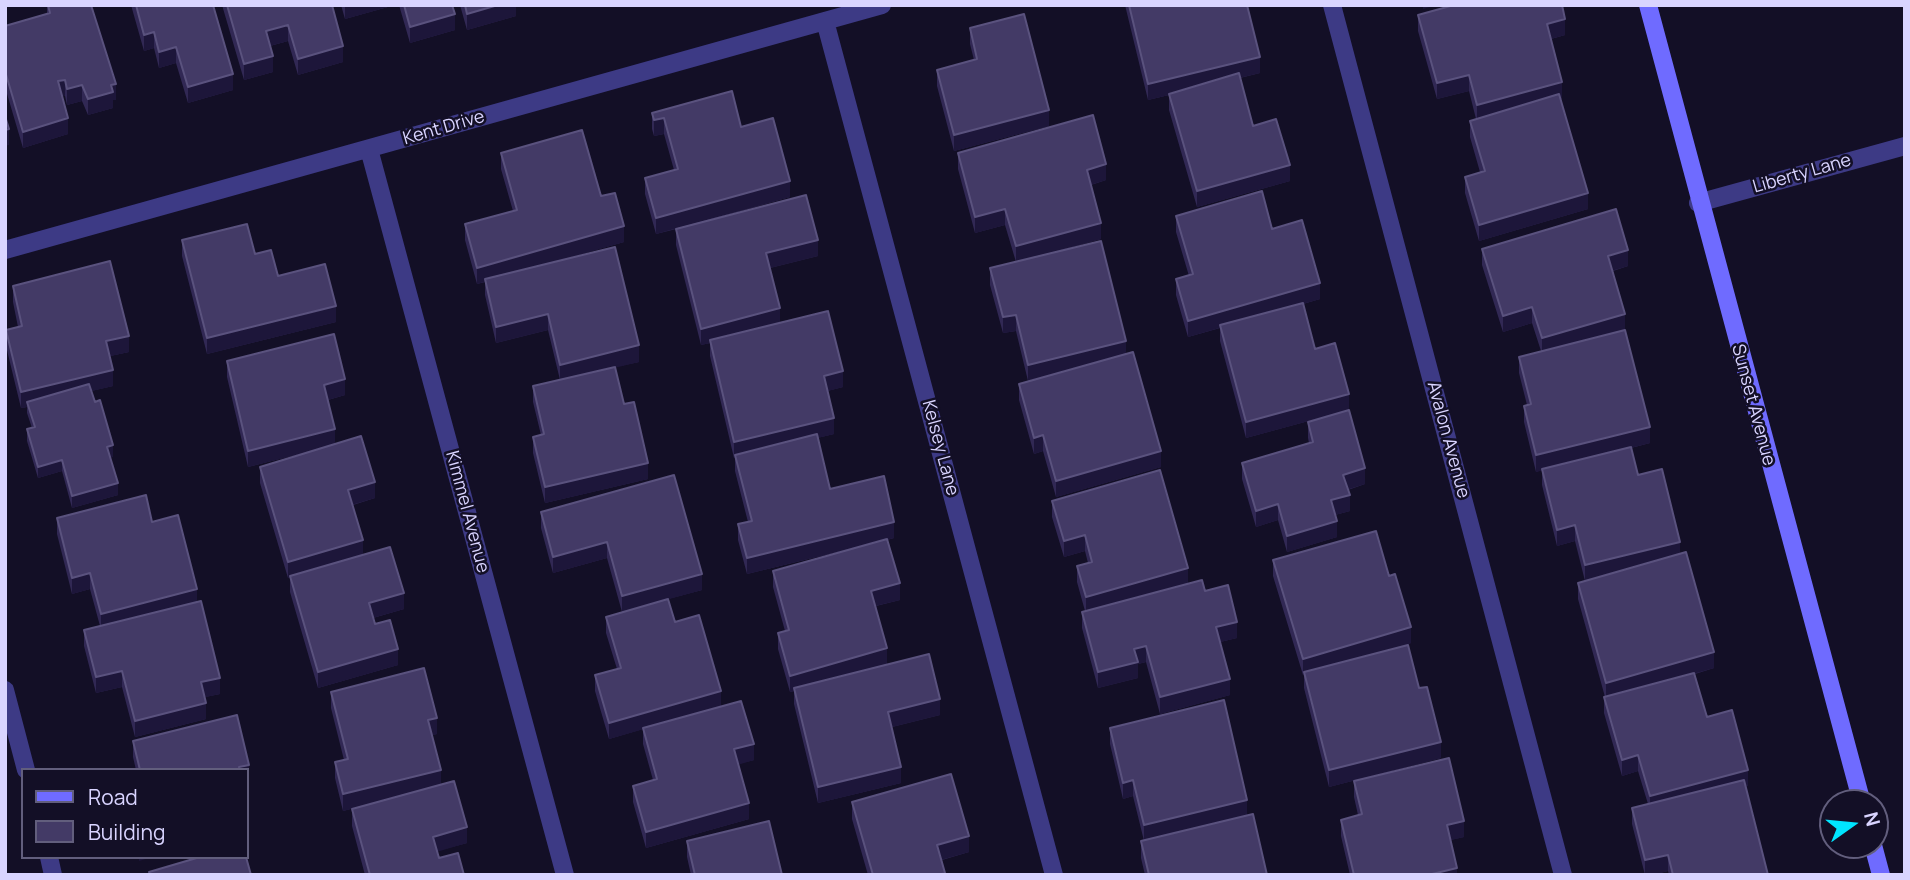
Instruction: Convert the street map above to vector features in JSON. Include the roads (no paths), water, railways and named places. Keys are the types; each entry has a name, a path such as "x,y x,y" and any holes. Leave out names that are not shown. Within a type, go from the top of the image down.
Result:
{"main road":[{"name":"Sunset Avenue","path":"1648,5 1858,789"}],"street":[{"name":"Kent Drive","path":"5,250 882,5"},
{"name":"Avalon Avenue","path":"1332,5 1563,875"},
{"name":"Kelsey Lane","path":"825,21 1054,875"},
{"name":"Liberty Lane","path":"1699,203 1905,146"},
{"name":"Kimmel Avenue","path":"369,149 565,875"},
{"path":"5,690 25,768"}]}
